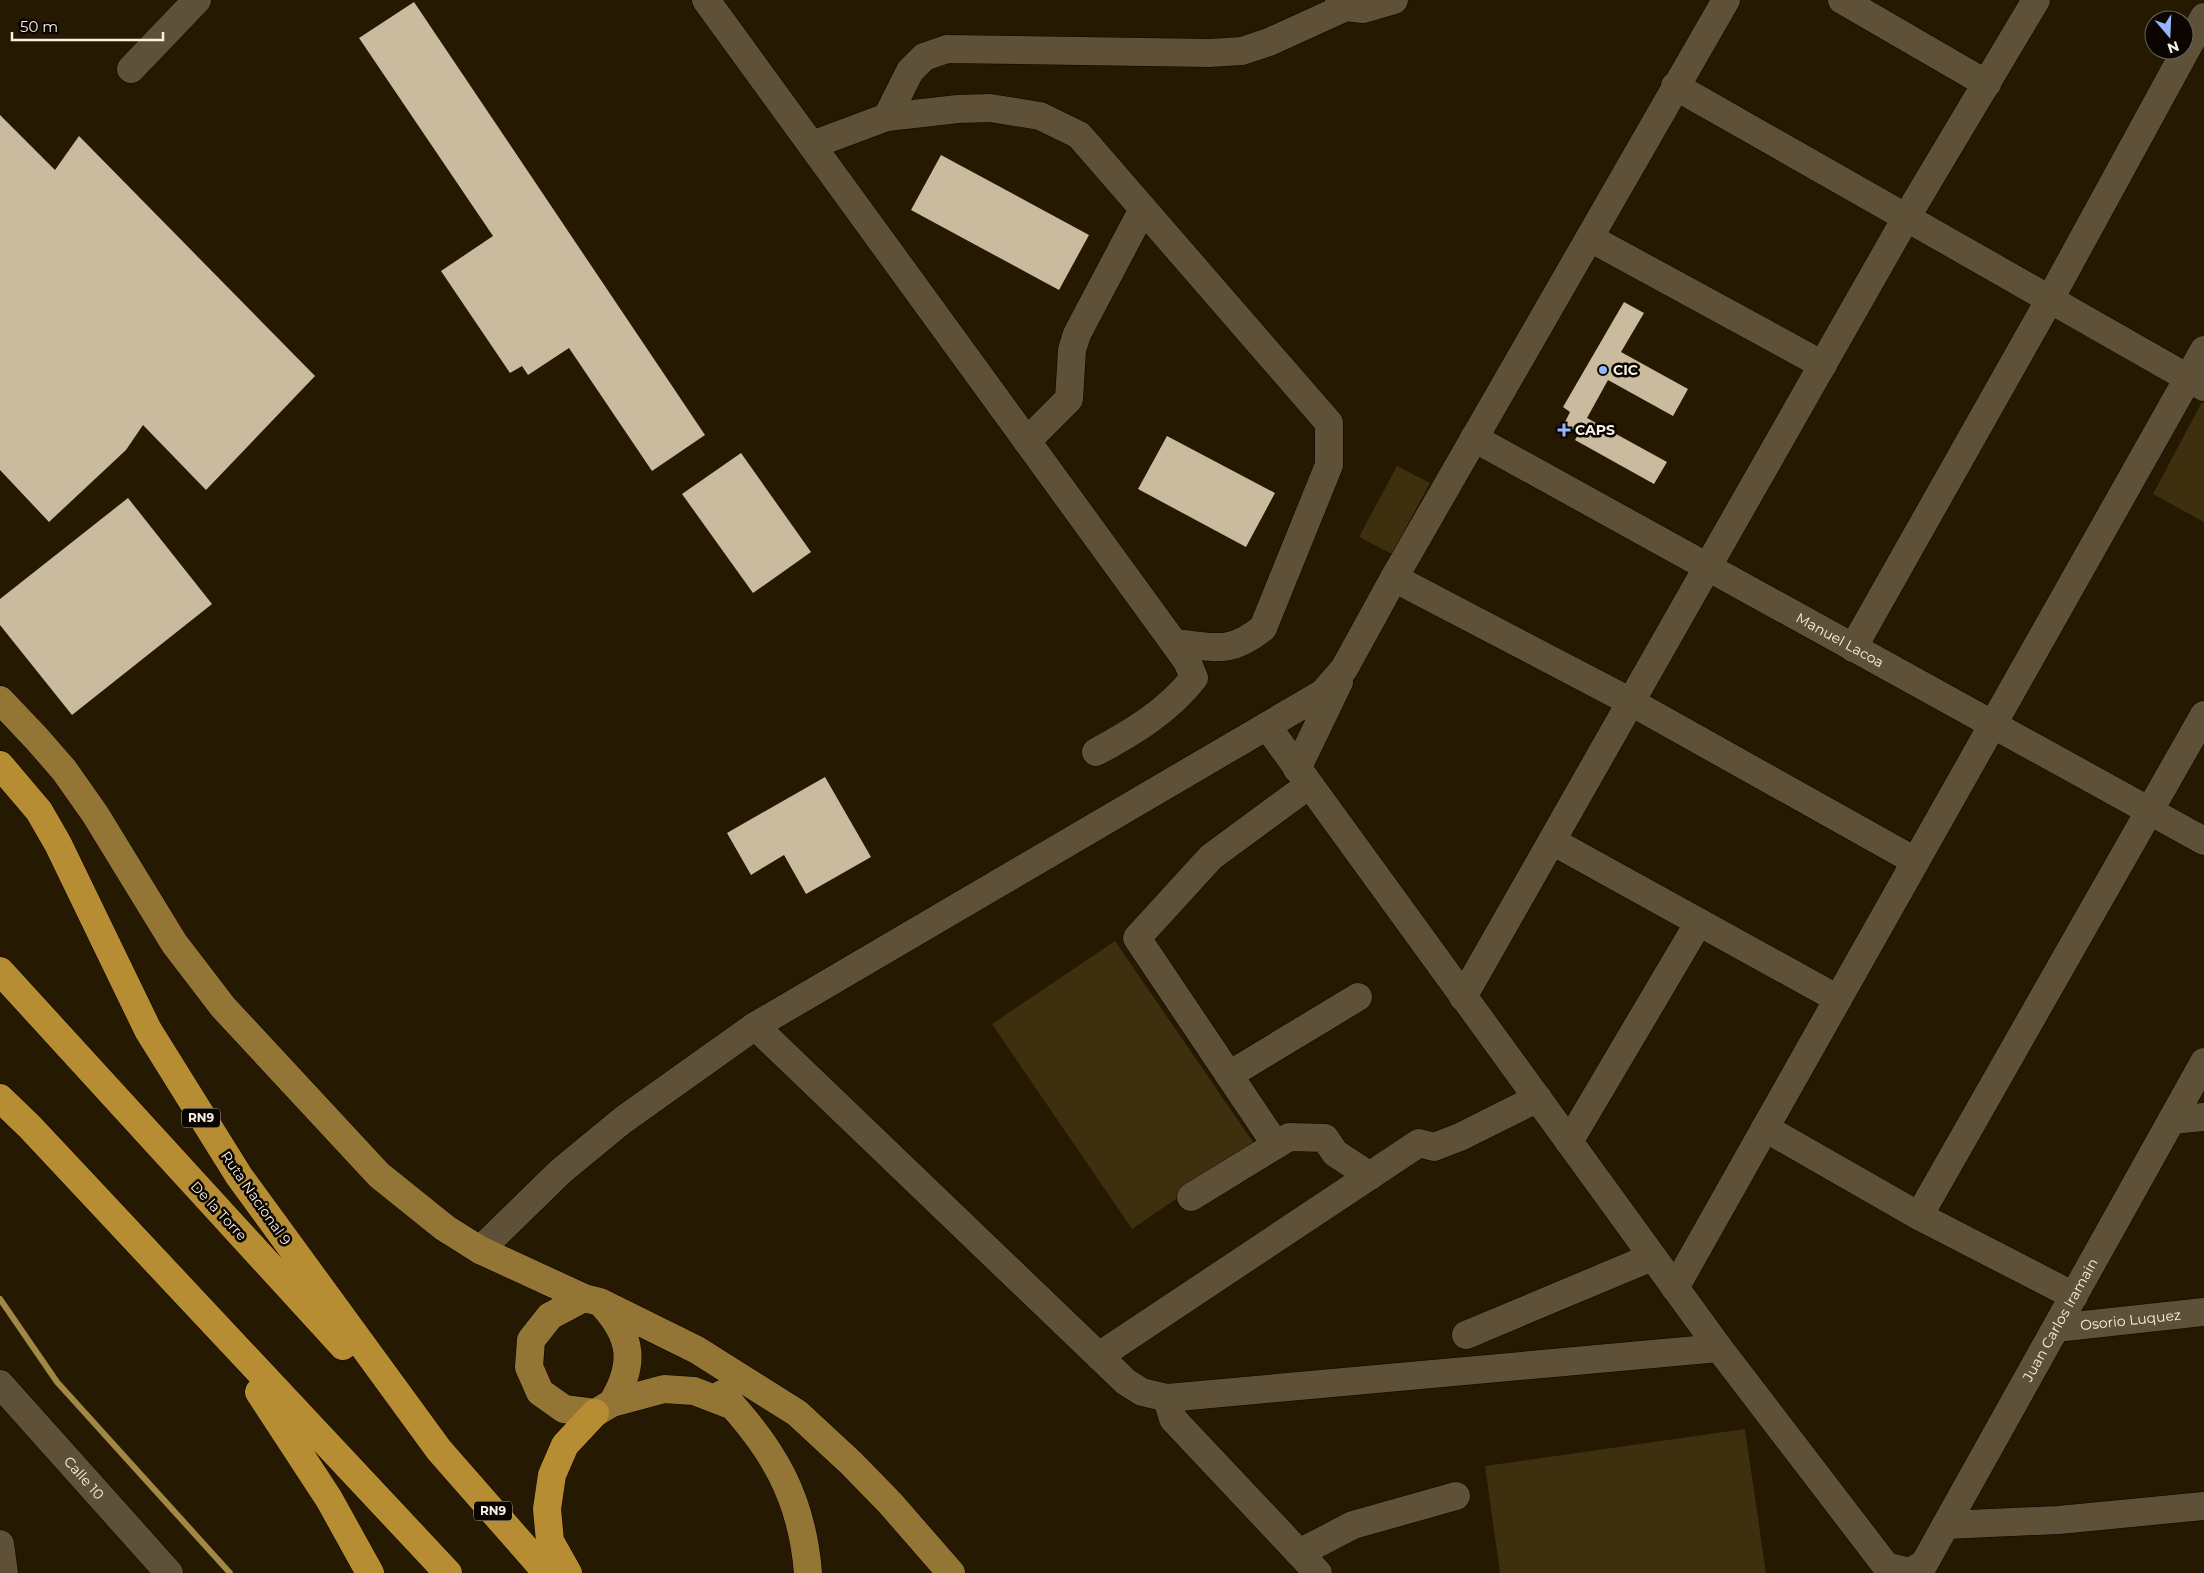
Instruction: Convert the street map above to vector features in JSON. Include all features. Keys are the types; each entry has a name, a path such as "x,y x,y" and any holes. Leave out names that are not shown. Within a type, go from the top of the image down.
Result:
{"highway":[{"name":"Ruta Nacional 9","path":"0,765 39,811 58,844 148,1030 195,1108 280,1234 439,1450 547,1573"},
{"name":"De la Torre","path":"0,971 439,1450"},
{"path":"0,1091 30,1127"},
{"path":"0,1098 30,1127 448,1573"},
{"path":"215,1326 329,1499 370,1573"},
{"path":"568,1573 550,1541 547,1509 552,1475 565,1445 603,1408"}],"main road":[{"path":"0,700 38,739 64,770 95,814 174,944 223,1007 379,1175 445,1228 480,1250 662,1332 728,1368 770,1394 811,1424 890,1503 951,1573"},
{"path":"592,1300 550,1316 532,1340 529,1367 540,1392 564,1409 603,1408 664,1389 694,1391 733,1406"},
{"path":"592,1300 618,1321 625,1340 627,1367 623,1383 603,1408"},
{"path":"662,1332 733,1406 757,1434 785,1477 798,1511 806,1550 808,1573"}],"street":[{"path":"131,69 197,0"},
{"path":"706,0 1187,661 1194,678 1179,697 1135,731 1096,752"},
{"path":"887,117 910,71 924,58 947,49 1209,53 1242,51 1269,42 1342,4 1363,9 1394,0"},
{"path":"1276,1144 1137,938 1211,857 1303,777 1344,669 1394,578 1590,238 1674,86 1726,0"},
{"path":"1842,0 1987,84"},
{"path":"1463,997 1906,218 2036,0"},
{"path":"1854,648 2050,299 2204,17"},
{"path":"1674,86 2196,383"},
{"path":"812,146 887,117 990,108 1040,116 1078,135 1329,423 1329,465 1263,628 1247,640 1228,648 1175,643"},
{"path":"1027,440 1069,398 1072,350 1077,334 1143,209"},
{"path":"1590,238 1823,365"},
{"path":"1675,1288 1993,724 2196,383 2204,350"},
{"name":"Manuel Lacoa","path":"1474,438 2204,841"},
{"path":"1394,578 1632,702 1915,861"},
{"path":"480,1250 561,1171 623,1120 755,1026 1323,693 1344,669"},
{"path":"1919,1216 2204,715"},
{"path":"1267,726 1719,1348 1886,1566 1910,1572"},
{"path":"1552,841 1838,999"},
{"path":"1569,1142 1699,922"},
{"path":"1229,1075 1358,997"},
{"path":"755,1026 1126,1382 1142,1392 1167,1398 1719,1348"},
{"name":"Juan Carlos Iramain","path":"1910,1572 1924,1564 2204,1062"},
{"path":"1099,1356 1419,1143 1434,1147 1460,1137 1538,1098"},
{"path":"2172,1120 2204,1117"},
{"path":"1765,1128 1919,1216 2074,1296"},
{"path":"1191,1197 1289,1136 1324,1138 1335,1153 1370,1176"},
{"path":"1466,1334 1652,1257"},
{"name":"Osorio Luquez","path":"2056,1328 2204,1312"},
{"name":"Calle 10","path":"3,1396 169,1573"},
{"path":"1167,1398 1173,1419 1318,1573"},
{"path":"1299,1553 1353,1525 1456,1496"},
{"path":"1946,1525 2059,1520 2204,1506"},
{"path":"0,1544 4,1573"}],"shaded area":[{"path":"2202,402 2204,403 2204,522 2153,494"},
{"path":"1397,466 1430,483 1392,554 1359,537"},
{"path":"1115,941 1255,1145 1132,1229 992,1024"},
{"path":"1745,1429 1766,1573 1500,1573 1485,1466"}],"building":[{"path":"414,2 705,435 652,471 569,348 528,375 522,366 510,373 441,271 493,236 359,38"},
{"path":"0,115 55,170 79,136 315,376 206,490 143,425 126,450 49,522 0,470"},
{"path":"941,155 1089,235 1059,290 911,210"},
{"path":"1624,302 1644,313 1621,352 1688,389 1673,416 1608,380 1587,418 1667,462 1654,484 1575,440 1579,433 1564,424 1570,412 1563,407"},
{"path":"1167,436 1275,493 1246,547 1138,489"},
{"path":"741,453 811,552 753,593 682,494"},
{"path":"128,498 212,604 72,715 0,625 0,599"},
{"path":"825,777 871,857 806,894 784,855 751,875 727,833"}],"waterway":[{"path":"0,1299 57,1382 230,1573"}],"place":[{"name":"CIC","path":"1603,370"},
{"name":"CAPS","path":"1564,430"}]}
